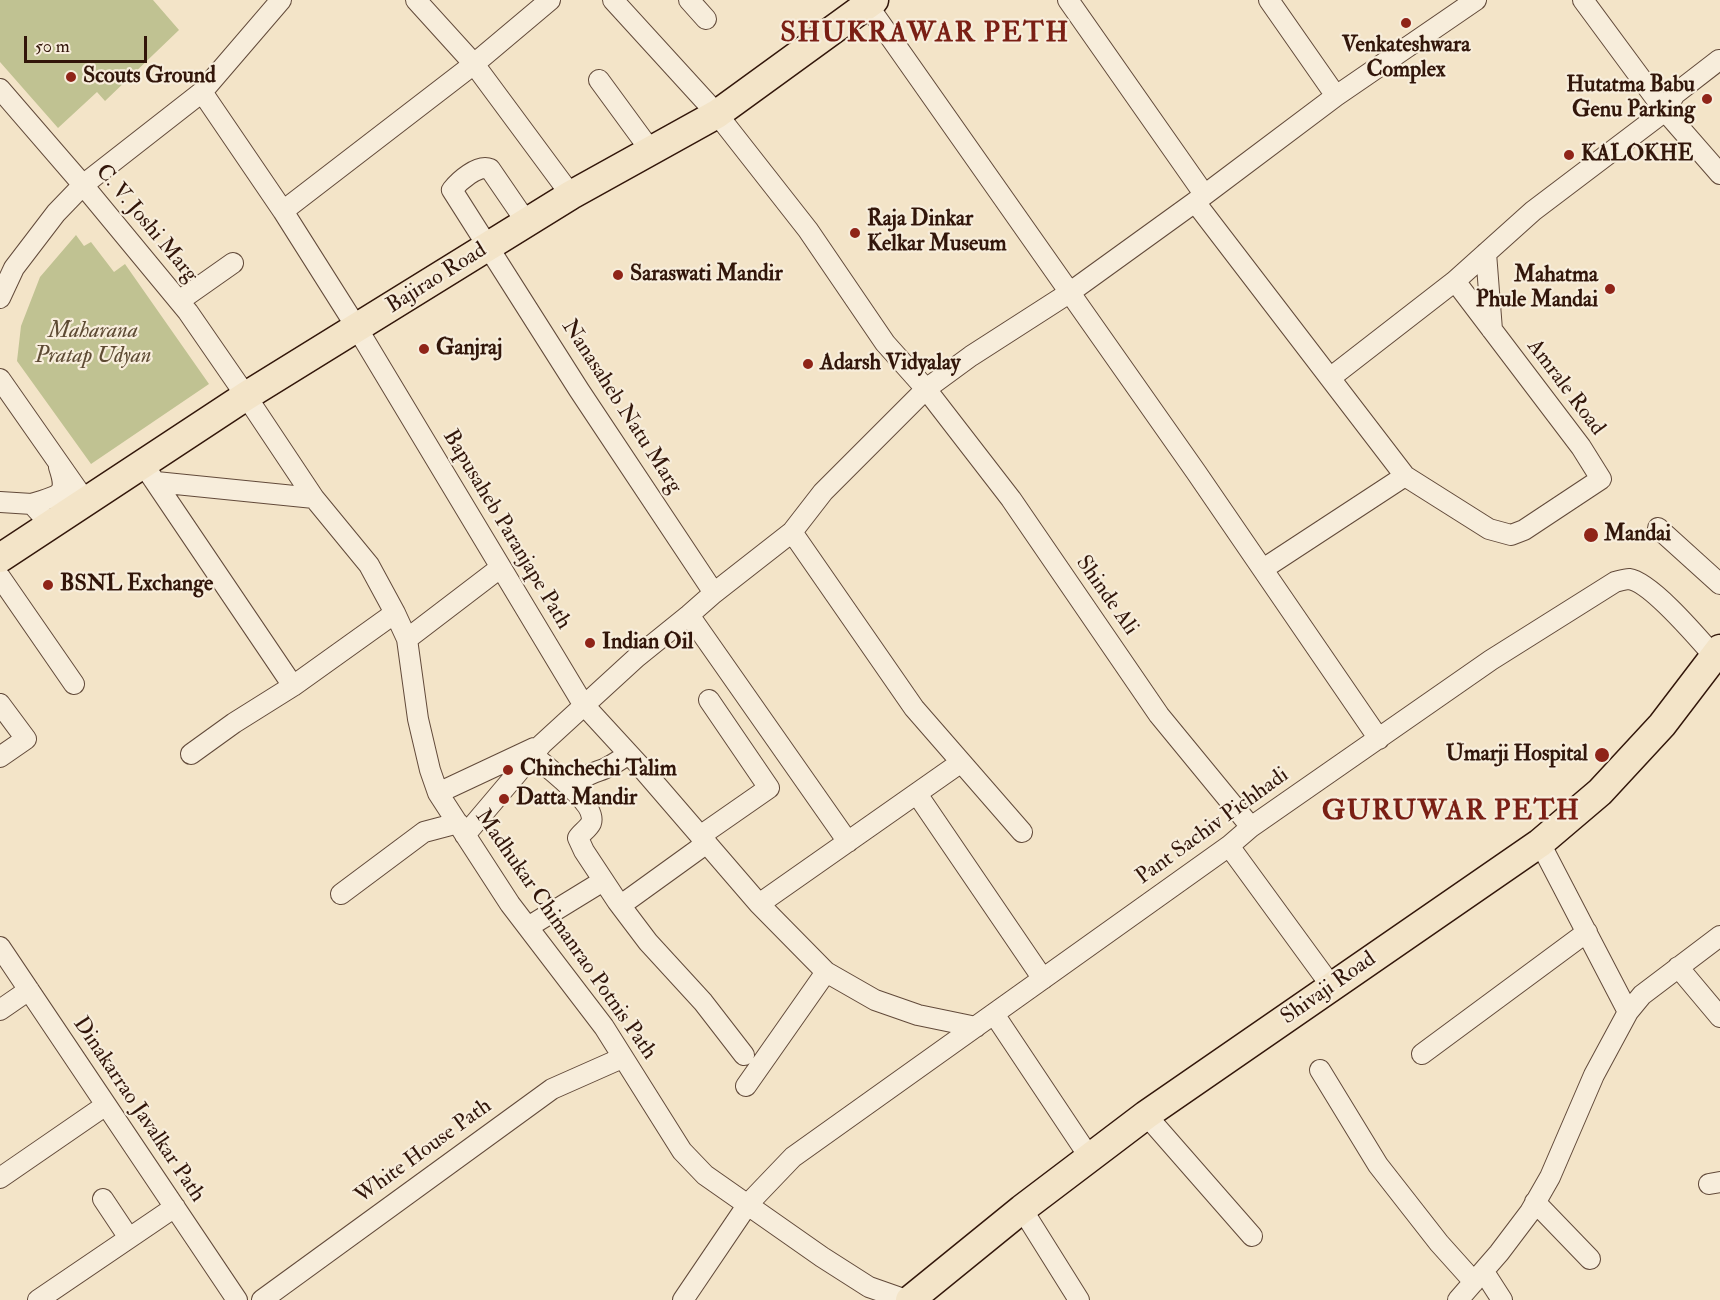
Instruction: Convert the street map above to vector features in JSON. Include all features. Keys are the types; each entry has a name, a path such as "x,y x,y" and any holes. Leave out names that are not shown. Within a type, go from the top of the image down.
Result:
{"highway":[{"name":"Bajirao Road","path":"0,558 86,502 149,473 246,396 571,195 717,114 868,1"},
{"name":"Shivaji Road","path":"908,1300 1022,1209 1146,1115 1540,843 1600,792 1654,733 1717,653"}],"street":[{"path":"0,298 14,268 56,213 83,185 202,92 281,0"},
{"path":"416,0 474,64 571,195"},
{"path":"284,211 474,64 550,0"},
{"name":"Shinde Ali","path":"613,0 717,114 808,230 885,343 926,389 1011,499 1159,715 1251,827"},
{"path":"689,0 706,19"},
{"path":"1068,0 1200,198 1330,378 1405,476 1263,569"},
{"path":"1269,0 1336,96"},
{"path":"341,894 424,831 461,829 583,704 714,593 792,532 823,492 926,389 971,356 1069,292 1336,96 1476,0"},
{"path":"1583,0 1665,111 1720,174"},
{"path":"868,1 1379,739"},
{"path":"1330,378 1455,281 1533,211 1665,111 1675,94 1719,60"},
{"path":"599,80 651,151"},
{"name":"C. V. Joshi Marg","path":"0,89 83,185 178,301 246,396"},
{"name":"Bapusaheb Paranjape Path","path":"202,92 284,211 357,328 583,704 759,904 826,972 875,1000 918,1015 976,1027"},
{"name":"Nanasaheb Natu Marg","path":"527,223 490,169 479,168 452,190 579,390 714,593"},
{"path":"1486,253 1492,330"},
{"path":"178,301 233,263"},
{"name":"Amrale Road","path":"1405,476 1489,529 1511,535 1524,530 1601,479 1581,447 1455,281"},
{"path":"0,380 86,502"},
{"name":"Madhukar Chimanrao Potnis Path","path":"246,396 314,498 369,565 395,613 407,639 418,719 438,793 510,904 584,999 682,1151 705,1175 869,1287 908,1300"},
{"path":"0,502 32,504 57,495 62,491 64,482 57,461"},
{"path":"149,473 314,498"},
{"path":"149,473 293,686"},
{"path":"32,504 51,525"},
{"path":"1658,528 1720,584"},
{"path":"792,532 914,708 1022,832"},
{"path":"407,639 500,568"},
{"path":"0,577 74,684"},
{"name":"Pant Sachiv Pichhadi","path":"682,1300 748,1204 793,1157 1229,846 1251,827 1491,660 1615,582 1630,579 1646,588 1675,612 1717,653"},
{"path":"191,754 234,723 293,686 395,613"},
{"path":"689,615 848,842"},
{"path":"628,900 769,788 709,700"},
{"path":"0,704 26,739 0,757"},
{"path":"438,793 537,750"},
{"path":"537,750 585,803 591,823 578,838 603,881 648,942 703,1002 744,1055"},
{"path":"573,789 580,779 604,769 629,754"},
{"path":"759,904 960,763"},
{"path":"917,794 1043,979"},
{"path":"1540,843 1628,1012"},
{"path":"1229,846 1332,987"},
{"path":"528,927 603,881"},
{"path":"1422,1054 1587,932"},
{"path":"1458,1300 1479,1277 1535,1202 1550,1177 1594,1075 1628,1012 1642,995 1720,936"},
{"name":"Dinakarrao Javalkar Path","path":"0,946 237,1300"},
{"path":"1678,967 1720,1017"},
{"path":"746,1086 826,972"},
{"path":"0,1010 29,990"},
{"path":"994,1014 1090,1158"},
{"name":"White House Path","path":"262,1300 552,1089 622,1058"},
{"path":"1320,1070 1378,1165 1439,1243 1502,1300"},
{"path":"0,1178 106,1105"},
{"path":"1146,1115 1252,1236"},
{"path":"103,1199 129,1238"},
{"path":"1535,1202 1590,1258"},
{"path":"38,1300 175,1207"},
{"path":"1022,1209 1079,1300"}],"green space":[{"name":"Scouts Ground","path":"0,0 153,0 179,30 105,101 97,92 58,128 0,62"},
{"name":"Maharana Pratap Udyan","path":"76,235 84,246 91,242 114,272 125,264 209,384 91,464 17,361 21,326 40,277"}],"place":[{"name":"Venkateshwara Complex","path":"1406,23"},
{"name":"Scouts Ground","path":"71,77"},
{"name":"Hutatma Babu Genu Parking","path":"1707,99"},
{"name":"KALOKHE","path":"1569,155"},
{"name":"Raja Dinkar Kelkar Museum","path":"855,233"},
{"name":"Saraswati Mandir","path":"618,275"},
{"name":"Mahatma Phule Mandai","path":"1610,289"},
{"name":"Ganjraj","path":"424,349"},
{"name":"Adarsh Vidyalay","path":"808,364"},
{"name":"Mandai","path":"1591,535"},
{"name":"BSNL Exchange","path":"48,585"},
{"name":"Indian Oil","path":"590,643"},
{"name":"Umarji Hospital","path":"1602,755"},
{"name":"Chinchechi Talim","path":"508,770"},
{"name":"Datta Mandir","path":"504,799"}],"district":[{"name":"SHUKRAWAR PETH","path":"925,35"},
{"name":"GURUWAR PETH","path":"1451,813"}]}
